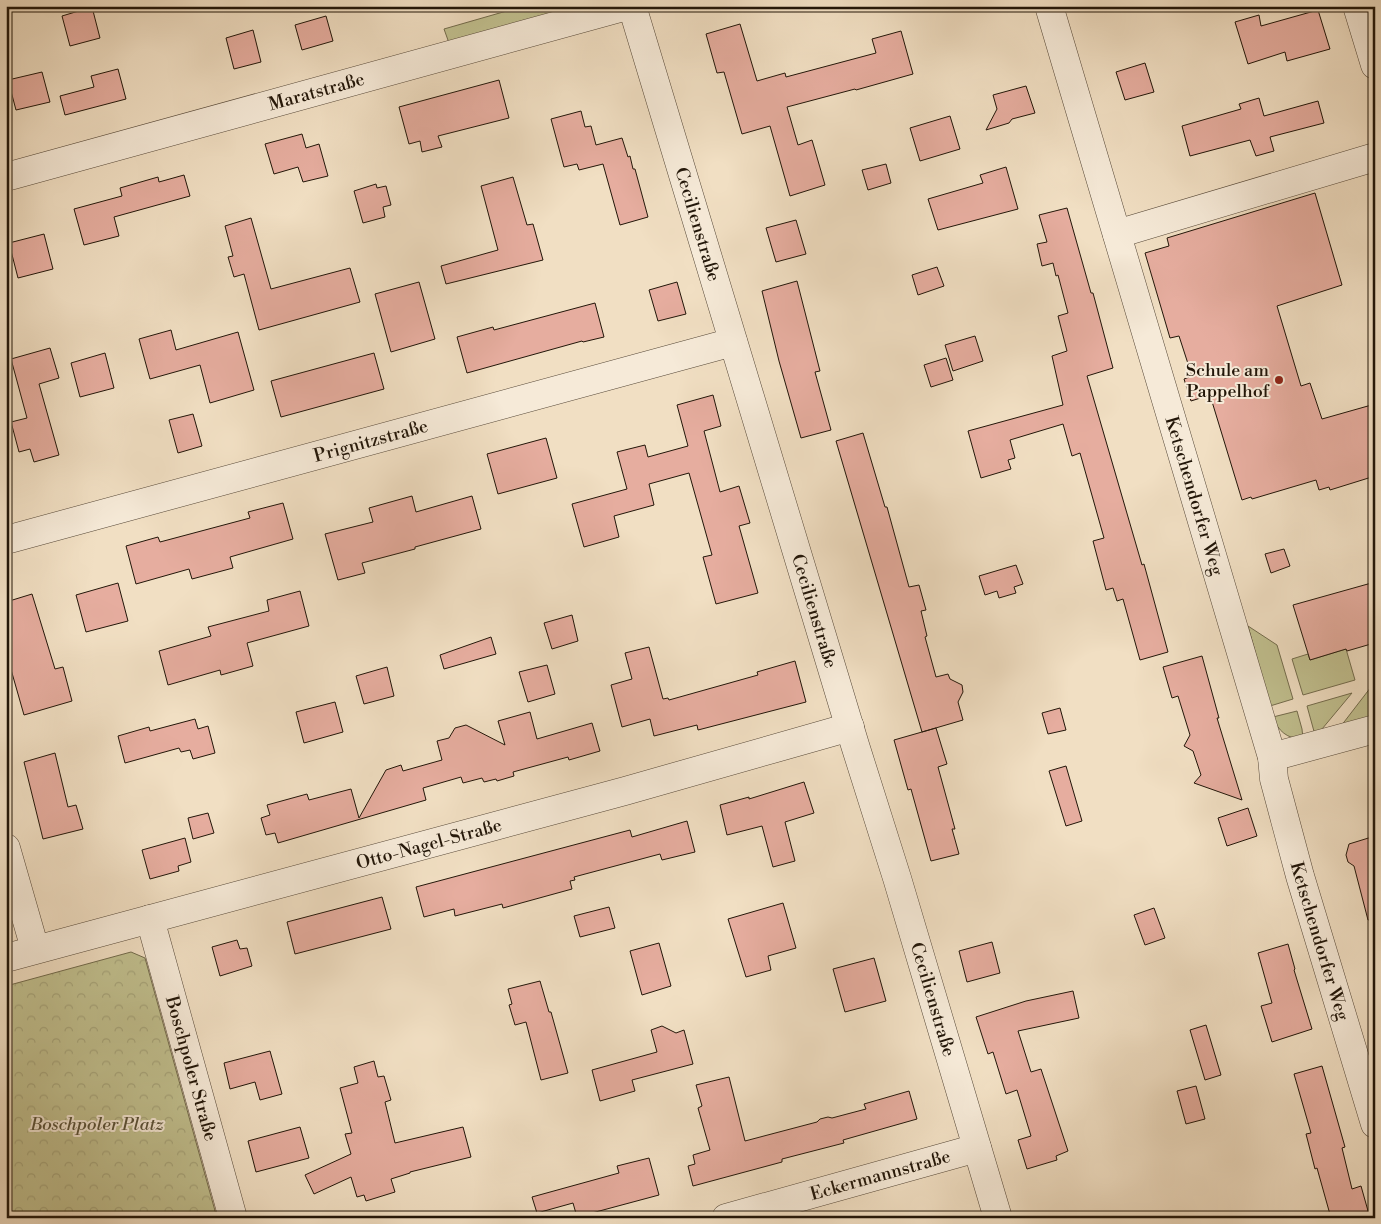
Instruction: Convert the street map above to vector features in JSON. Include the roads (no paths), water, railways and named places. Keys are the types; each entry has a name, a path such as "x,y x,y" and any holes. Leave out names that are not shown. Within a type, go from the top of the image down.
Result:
{"street":[{"name":"Maratstraße","path":"6,177 627,6"},
{"name":"Cecilienstraße","path":"632,6 897,878 998,1218"},
{"name":"Ketschendorfer Weg","path":"1049,6 1272,757 1274,779 1300,876 1375,1124"},
{"path":"1357,6 1375,65"},
{"path":"1117,234 1375,157"},
{"name":"Prignitzstraße","path":"6,540 733,342"},
{"name":"Otto-Nagel-Straße","path":"6,958 625,791 850,727"},
{"path":"1272,757 1375,729"},
{"path":"6,848 35,949"},
{"name":"Boschpoler Straße","path":"150,919 232,1218"},
{"name":"Eckermannstraße","path":"726,1218 977,1148"}],"place":[{"name":"Schule am Pappelhof","path":"1279,380"}],"park label":[{"name":"Boschpoler Platz","path":"97,1124"}]}
